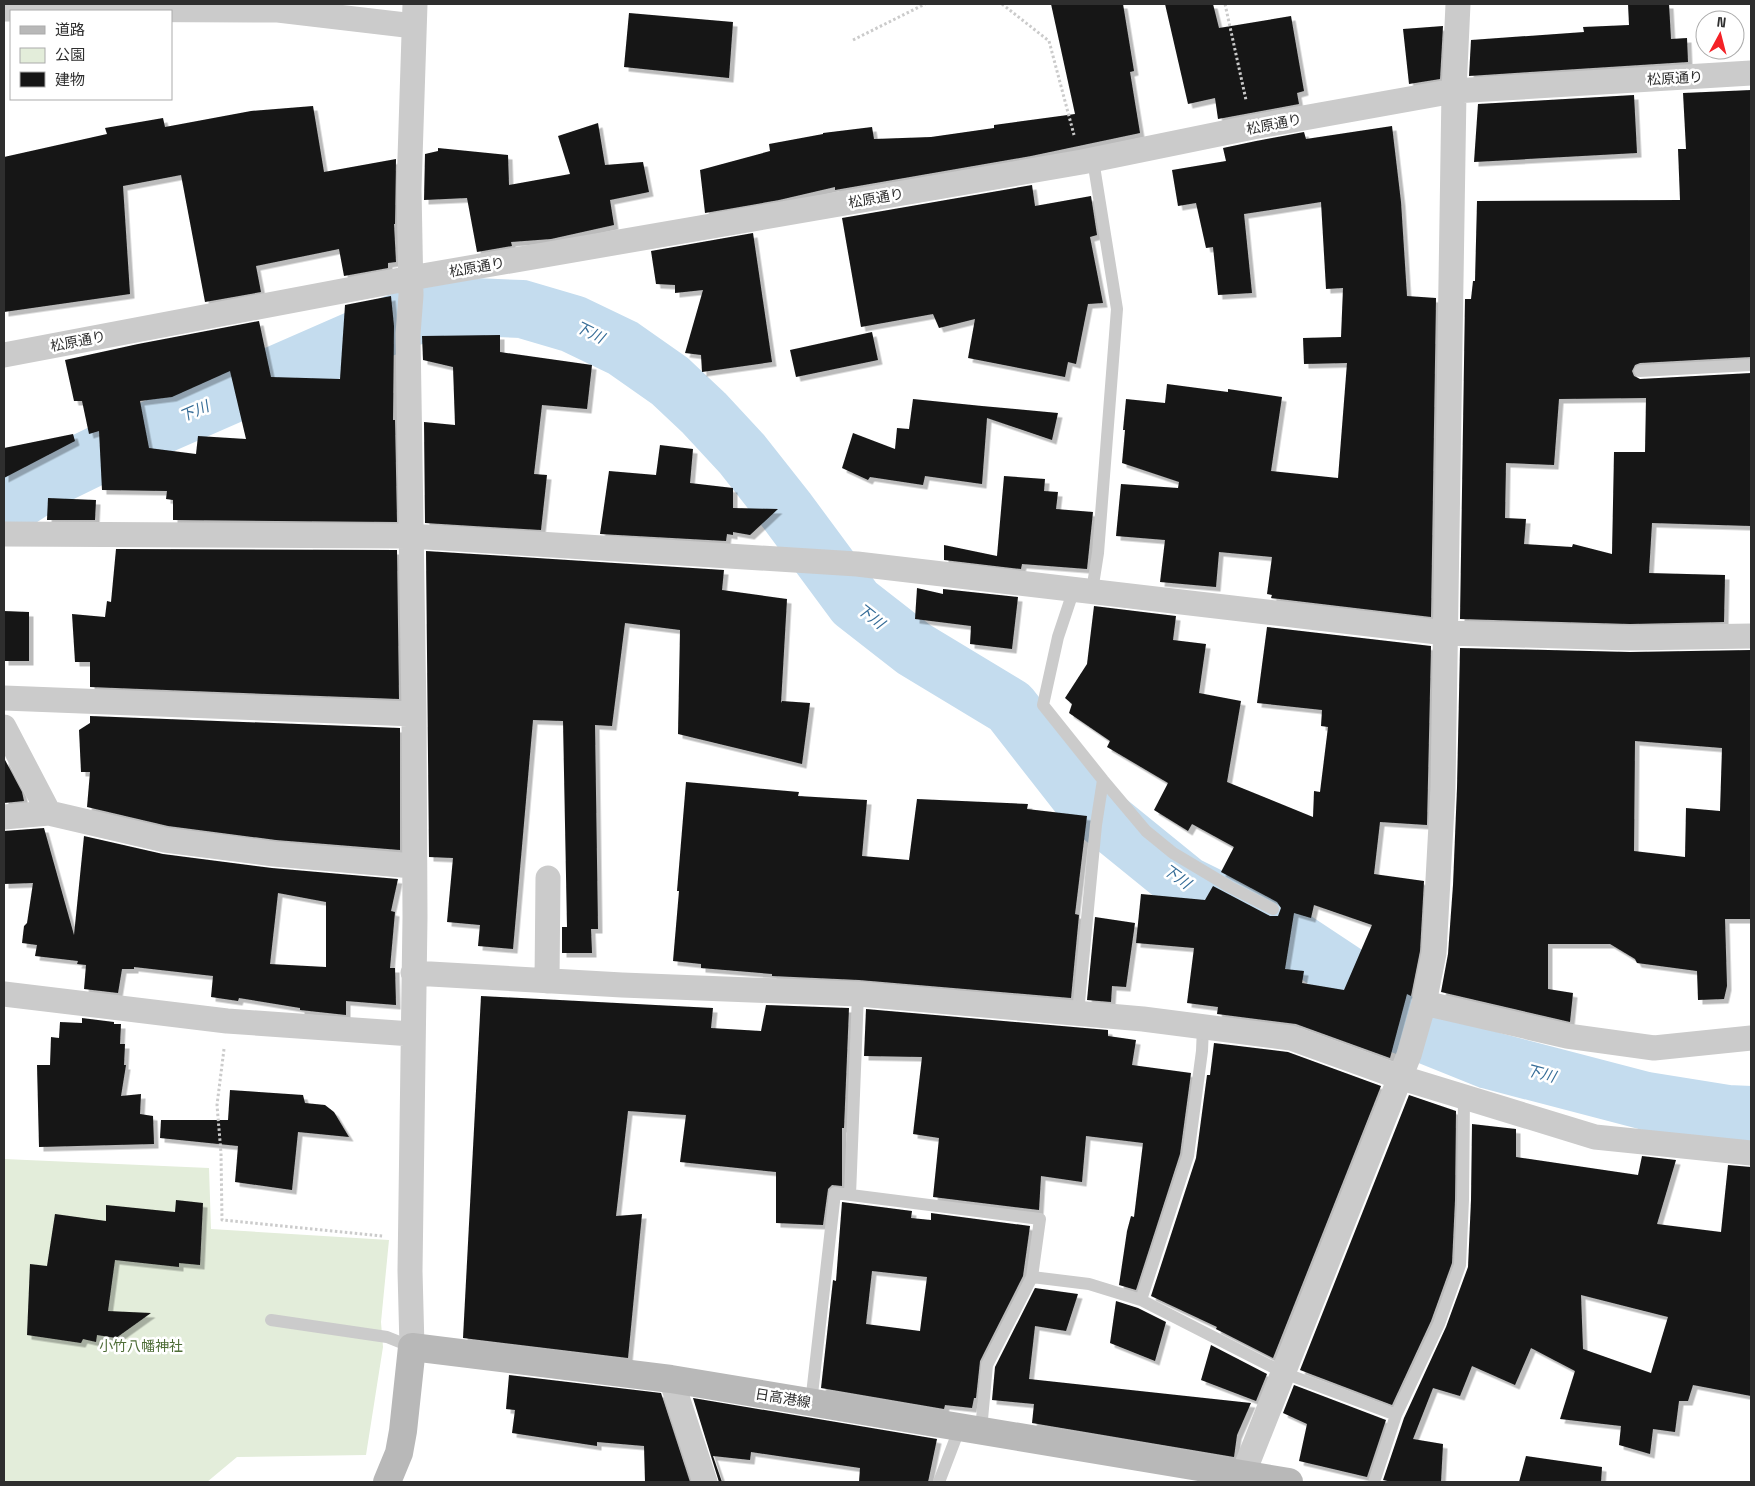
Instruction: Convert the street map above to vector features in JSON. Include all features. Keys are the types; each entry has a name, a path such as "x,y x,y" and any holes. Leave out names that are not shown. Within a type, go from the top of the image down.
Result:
{"main road":[{"name":"日高港線","path":"412,1347 671,1379 971,1429 1242,1478 1289,1482"},
{"path":"387,1482 399,1453 404,1431 412,1347"}],"street":[{"path":"1242,1478 1404,1066 1424,1002 1434,953 1443,788 1454,91 1458,4"},
{"path":"4,9 278,10 415,15 409,189 411,286 408,334 415,917 410,1239 412,1347"},
{"name":"松原通り","path":"4,355 411,286 1088,161 1252,127 1454,91 1751,73"},
{"path":"4,534 410,536 857,564 1446,634 1630,638 1751,636"},
{"path":"4,698 414,714"},
{"path":"4,727 49,813"},
{"path":"4,817 49,813 165,840 274,854 413,866"},
{"path":"547,981 548,878"},
{"path":"413,973 547,981 858,994 1143,1019 1292,1038 1404,1066 1464,1096 1595,1137 1751,1153"},
{"path":"4,994 227,1021 412,1034"},
{"path":"1424,1002 1567,1036 1654,1048 1751,1038"},
{"path":"671,1379 705,1482"}],"lane":[{"path":"1088,161 1117,309 1098,553 1083,590 1058,637 1043,705 1102,785 1146,831 1173,853 1230,887 1273,909"},
{"path":"1640,371 1751,365"},
{"path":"1078,1013 1096,825 1102,785"},
{"path":"850,1195 858,994"},
{"path":"1141,1300 1188,1156 1202,1052 1203,1027"},
{"path":"1374,1482 1396,1415 1438,1324 1460,1266 1464,1096"},
{"path":"811,1403 835,1193 1040,1219 1032,1277 987,1365 971,1429 938,1482"},
{"path":"1032,1277 1089,1284 1141,1300 1284,1373 1396,1415"},
{"path":"271,1320 387,1337 412,1347"}],"path":[{"path":"853,40 925,4"},
{"path":"1002,4 1049,41 1088,161"},
{"path":"1225,4 1252,127"},
{"path":"227,1021 217,1105 221,1153 222,1220 410,1239"}],"green space":[{"name":"小竹八幡神社","path":"4,1159 209,1168 211,1229 389,1240 381,1322 383,1347 366,1455 237,1457 207,1482 4,1482"}],"building":[{"path":"1051,4 1123,4 1134,71 1130,72 1140,133 1031,156 835,190 835,187 779,200 705,213 700,170 770,151 769,144 823,133 872,127 874,139 931,137 994,128 994,125 1075,114"},
{"path":"1165,4 1213,4 1219,28 1291,16 1304,91 1297,93 1299,104 1218,119 1215,98 1188,104"},
{"path":"1628,4 1669,4 1671,39 1687,38 1688,62 1469,76 1471,40 1584,32 1583,27 1629,25"},
{"path":"629,13 733,22 729,78 624,67"},
{"path":"1443,26 1440,79 1409,84 1403,29"},
{"path":"1751,90 1751,357 1640,363 1635,365 1632,371 1634,376 1640,379 1751,373 1751,526 1652,523 1649,573 1725,575 1724,622 1630,624 1460,619 1465,299 1471,299 1473,281 1475,281 1477,201 1680,200 1678,149 1686,149 1683,93","holes":["1646,398 1645,452 1614,452 1612,554 1573,544 1572,547 1524,544 1526,519 1505,518 1506,463 1554,465 1559,399"]},
{"path":"1634,95 1637,153 1474,162 1478,104"},
{"path":"313,106 324,172 396,159 394,224 396,262 388,263 388,268 344,276 339,249 256,266 261,292 205,302 181,175 123,186 130,294 4,312 4,157 107,134 105,128 163,118 165,127 251,111"},
{"path":"598,123 605,165 643,162 649,192 610,200 614,225 551,239 511,242 512,246 477,252 467,198 424,200 425,154 438,151 438,148 508,155 509,185 570,174 558,136"},
{"path":"1392,126 1401,202 1407,296 1436,298 1431,617 1271,598 1272,595 1267,594 1272,557 1219,552 1216,587 1160,582 1165,540 1116,536 1121,484 1178,488 1179,482 1122,463 1126,399 1165,403 1167,384 1228,392 1228,389 1282,397 1271,471 1338,478 1347,363 1304,364 1303,338 1341,337 1343,288 1326,289 1321,202 1244,214 1252,293 1218,295 1213,247 1206,248 1196,203 1178,206 1172,170 1226,161 1223,148 1256,141 1304,132 1306,139"},
{"path":"1032,185 1035,206 1091,196 1097,235 1090,237 1103,303 1088,304 1076,364 1068,362 1065,377 968,358 975,319 939,328 933,314 861,327 842,218"},
{"path":"753,233 772,362 702,372 701,355 685,353 703,290 675,293 675,285 656,284 651,251"},
{"path":"391,296 394,326 393,420 395,420 397,522 173,520 173,500 166,499 167,491 102,490 99,431 89,434 82,401 74,401 65,360 259,321 271,377 340,379 345,305","holes":["230,371 246,439 198,436 196,454 149,448 140,401 172,397"]},
{"path":"872,332 878,360 796,377 790,350"},
{"path":"500,335 500,352 592,365 587,409 542,405 534,474 547,475 541,530 425,523 424,422 455,425 453,367 423,360 422,336"},
{"path":"913,399 1058,413 1052,440 987,418 982,484 925,476 923,485 870,477 868,480 842,468 853,433 895,449 897,428 909,429"},
{"path":"73,434 75,441 4,478 4,448"},
{"path":"660,445 693,449 690,483 733,488 733,508 778,509 750,535 733,532 733,535 727,534 726,541 600,534 609,471 656,475"},
{"path":"1004,476 1045,479 1044,491 1058,492 1056,509 1093,512 1087,569 1022,564 1021,569 944,560 944,545 997,556"},
{"path":"48,498 96,500 95,520 47,520"},
{"path":"116,549 397,550 399,699 90,687 90,662 75,662 72,614 105,617 107,601 111,602"},
{"path":"426,551 724,570 722,590 787,599 781,703 782,701 810,703 802,764 678,734 680,630 625,623 612,726 595,725 598,929 591,929 592,953 562,953 562,927 567,927 563,721 533,720 513,949 478,946 480,925 447,922 453,858 429,857"},
{"path":"917,588 943,594 943,589 1018,597 1012,649 970,644 971,626 915,619"},
{"path":"1094,606 1176,616 1173,640 1206,644 1199,693 1241,701 1227,782 1313,817 1314,791 1320,792 1328,727 1321,726 1322,710 1257,703 1267,627 1431,646 1427,825 1380,822 1374,874 1424,881 1420,951 1411,996 1407,994 1390,1058 1296,1024 1217,1014 1218,1007 1187,1003 1194,948 1136,943 1141,894 1205,900 1213,886 1270,916 1278,916 1281,908 1277,902 1221,872 1234,847 1192,824 1188,831 1154,810 1168,783 1107,747 1110,741 1069,713 1072,704 1065,698 1087,664","holes":["1314,905 1372,925 1344,990 1302,983 1304,971 1285,969 1294,913 1311,918"]},
{"path":"4,611 29,612 29,661 4,661"},
{"path":"1460,648 1630,652 1751,650 1751,919 1725,919 1727,986 1724,999 1698,1000 1697,971 1637,963 1635,959 1610,944 1548,944 1548,989 1573,993 1570,1022 1441,992 1448,954 1457,788","holes":["1635,741 1722,748 1720,811 1686,808 1685,857 1634,851"]},
{"path":"90,716 400,728 400,850 276,840 168,826 87,807 90,772 81,772 79,730 90,723"},
{"path":"4,758 22,792 24,801 4,803"},
{"path":"686,782 799,792 798,796 867,800 862,856 909,860 917,799 1028,804 1027,809 1087,816 1075,914 1079,915 1071,998 859,980 772,976 772,974 701,968 701,964 673,961"},
{"path":"44,828 74,935 84,836 163,854 272,868 398,879 391,911 395,912 390,968 395,968 396,1005 346,1001 346,1015 300,1010 300,1008 239,998 238,1001 211,997 213,976 134,967 134,969 122,969 118,993 84,989 86,965 77,964 78,961 35,956 37,945 22,943 33,883 4,884 4,831","holes":["278,893 326,902 326,967 270,964"]},
{"path":"1095,917 1135,923 1126,987 1112,986 1111,1002 1087,1000"},
{"path":"481,996 713,1008 711,1028 761,1031 766,1005 849,1008 844,1128 842,1128 842,1186 832,1185 828,1189 823,1225 776,1223 776,1172 680,1162 686,1115 628,1111 616,1216 642,1214 628,1358 463,1338"},
{"path":"866,1009 1108,1030 1108,1036 1136,1040 1132,1065 1191,1073 1180,1154 1136,1290 1119,1285 1127,1231 1131,1216 1134,1217 1143,1143 1086,1136 1082,1182 1041,1176 1039,1210 933,1197 939,1138 913,1134 922,1057 864,1056"},
{"path":"82,1018 121,1024 120,1044 125,1044 124,1065 126,1065 121,1096 141,1094 140,1114 153,1116 154,1144 39,1147 37,1065 50,1065 51,1037 59,1038 60,1022 82,1023"},
{"path":"1214,1043 1288,1052 1381,1086 1273,1358 1216,1329 1217,1327 1151,1296 1196,1158 1207,1075 1210,1075"},
{"path":"230,1090 303,1095 305,1103 325,1105 334,1112 349,1137 298,1132 292,1190 235,1182 238,1146 160,1138 161,1120 228,1120"},
{"path":"1409,1095 1456,1111 1452,1263 1431,1321 1392,1405 1300,1370"},
{"path":"1472,1124 1516,1129 1516,1157 1638,1175 1642,1156 1676,1160 1657,1224 1721,1232 1728,1165 1751,1167 1751,1396 1693,1385 1688,1401 1679,1401 1675,1432 1653,1429 1650,1454 1619,1445 1621,1426 1560,1419 1575,1371 1531,1348 1515,1385 1472,1366 1460,1396 1433,1388 1413,1439 1443,1444 1441,1482 1392,1482 1383,1480 1404,1418 1446,1327 1468,1267","holes":["1581,1295 1668,1317 1651,1373 1583,1349"]},
{"path":"176,1200 203,1203 200,1265 179,1263 179,1267 115,1260 108,1311 151,1313 116,1338 97,1335 96,1342 83,1339 81,1343 27,1335 30,1264 47,1266 55,1214 106,1221 106,1205 175,1212"},
{"path":"842,1202 912,1211 911,1218 931,1220 931,1213 1030,1226 1023,1276 980,1361 976,1398 974,1398 972,1408 945,1405 944,1409 821,1388 833,1280 836,1281","holes":["872,1271 927,1277 920,1331 866,1324"]},
{"path":"1035,1288 1078,1294 1066,1331 1035,1326 1029,1379 1251,1403 1237,1435 1234,1457 1032,1423 1034,1404 992,1400 995,1367"},
{"path":"1116,1301 1138,1308 1166,1322 1155,1361 1110,1343"},
{"path":"1211,1345 1267,1374 1256,1401 1201,1380"},
{"path":"509,1375 661,1393 690,1482 645,1482 644,1446 597,1442 597,1446 512,1433 515,1410 506,1409"},
{"path":"1294,1385 1386,1420 1367,1477 1299,1461 1307,1424 1283,1413"},
{"path":"693,1398 937,1439 928,1482 859,1482 860,1468 751,1452 750,1460 713,1456 722,1482 719,1482"},
{"path":"1526,1456 1602,1467 1601,1482 1519,1482"}],"waterway":[{"name":"下川","path":"4,509 55,476 141,434 369,334 424,312 473,307 522,309 573,324 623,348 670,381 704,413 742,454 855,603 914,649 1010,707 1085,803 1186,885 1287,935 1364,986 1397,1023 1489,1060 1646,1101 1727,1114 1751,1115"}]}
